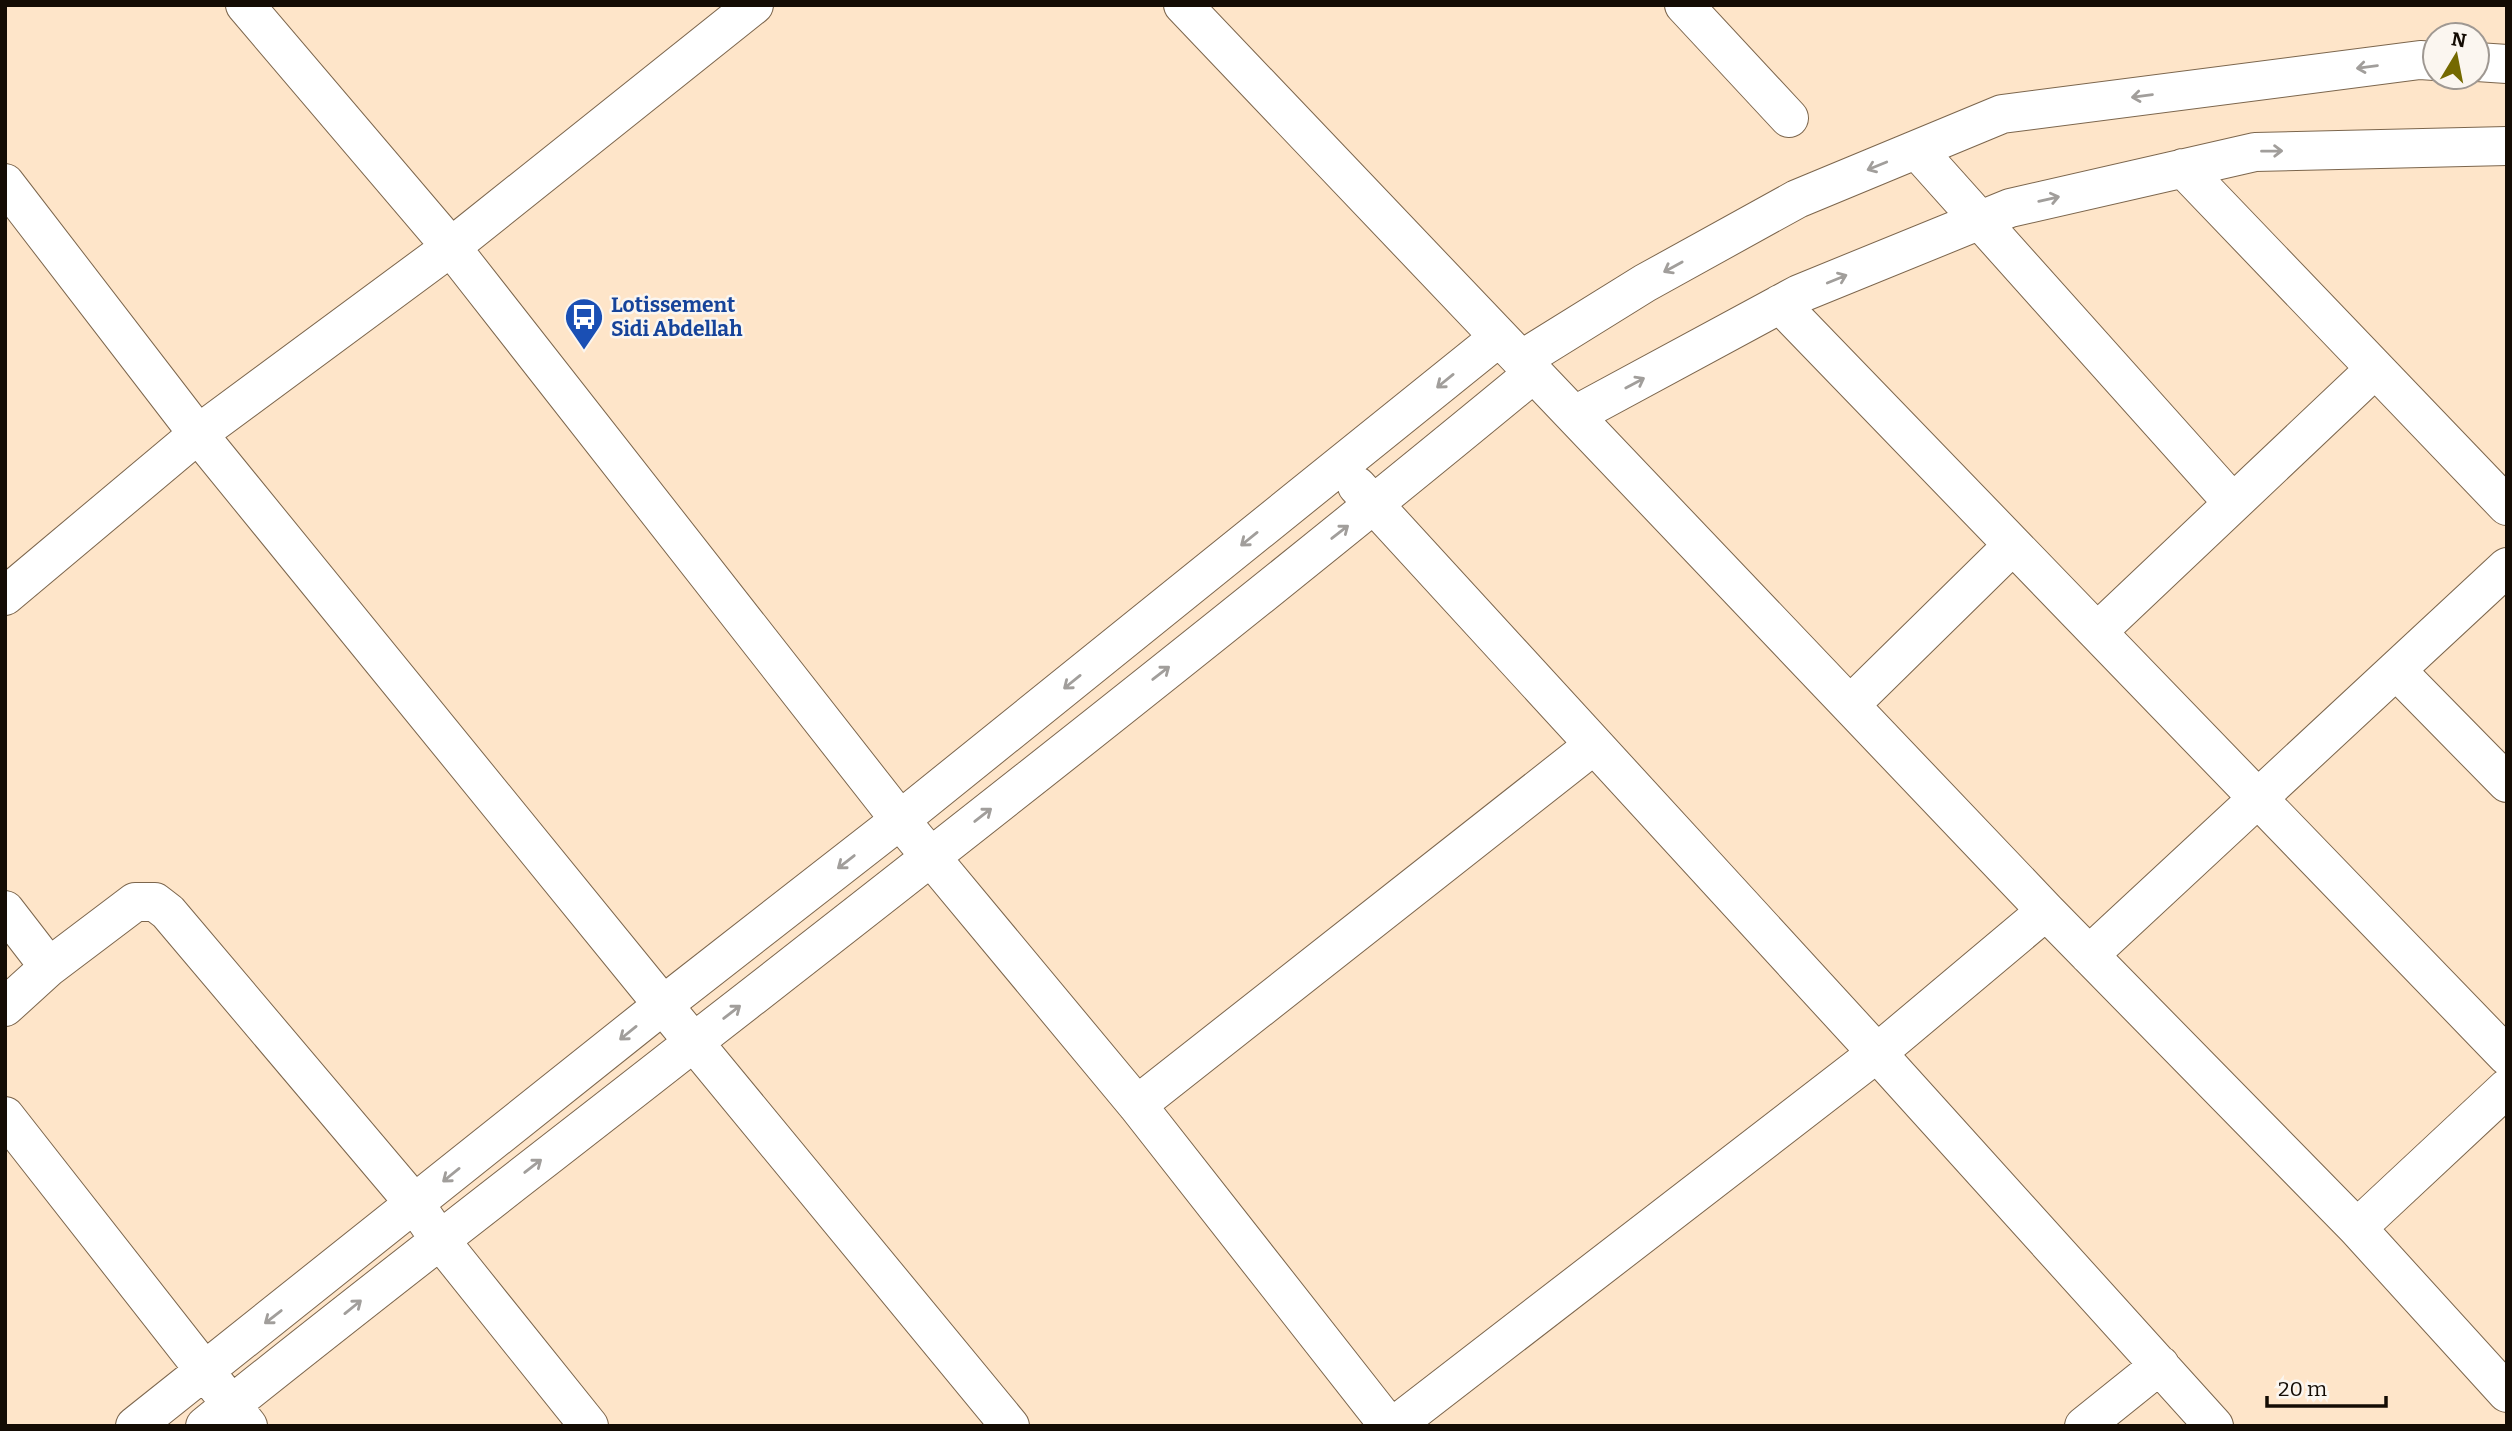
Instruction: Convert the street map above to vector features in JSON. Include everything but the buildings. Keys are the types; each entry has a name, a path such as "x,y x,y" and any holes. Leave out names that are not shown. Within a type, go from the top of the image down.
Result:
{"street":[{"path":"245,5 451,247 929,857 1137,1105 1392,1426 1877,1053 2046,911"},
{"path":"5,596 198,434 451,247 754,5"},
{"path":"1184,5 2046,911 2357,1228 2507,1393"},
{"path":"1684,5 1789,118"},
{"path":"135,1426 663,1005 900,820 1340,465 1518,357 1797,199 2002,114 2421,62"},
{"path":"1575,415 1811,289 2010,208 2255,152 2507,146"},
{"path":"1917,150 2233,503"},
{"path":"2183,169 2507,506"},
{"path":"5,183 198,434 1010,1426"},
{"path":"1780,304 2507,1056"},
{"path":"5,1116 206,1370 228,1419 439,1238 694,1042 1374,505 1518,357"},
{"path":"2097,632 2375,369"},
{"path":"1340,465 2214,1426"},
{"path":"1850,705 2013,545"},
{"path":"2089,955 2507,567"},
{"path":"2396,670 2507,783"},
{"path":"1137,1105 1594,744"},
{"path":"5,1007 49,967 135,902 155,902 169,912 415,1204 589,1426"},
{"path":"5,910 49,967"},
{"path":"2357,1228 2507,1087"},
{"path":"2084,1426 2160,1365"}],"place":[{"name":"Lotissement Sidi Abdellah","path":"584,351"}]}
